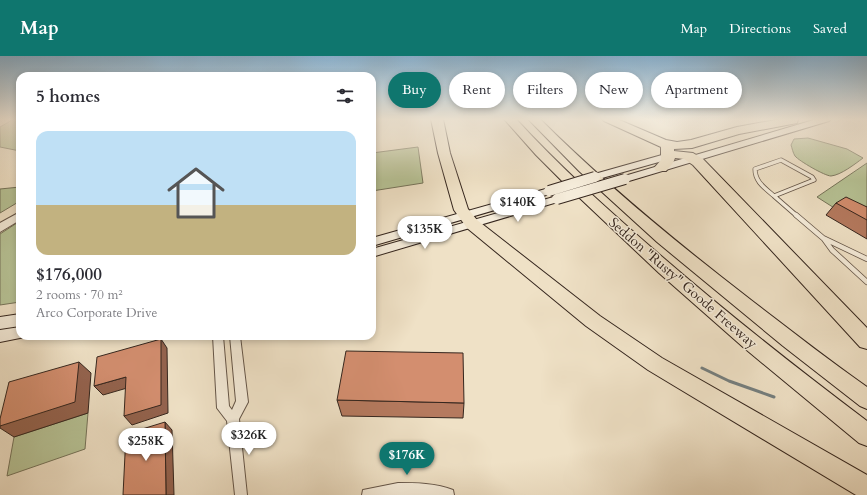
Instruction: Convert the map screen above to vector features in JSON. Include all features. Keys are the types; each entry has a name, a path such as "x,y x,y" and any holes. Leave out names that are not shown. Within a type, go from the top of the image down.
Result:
{"highway":[{"path":"441,139 461,210 468,220 593,321 642,355 687,384 867,488"},
{"name":"Seddon \"Rusty\" Goode Freeway","path":"530,139 585,196 675,279 751,343 867,435"},
{"name":"Seddon \"Rusty\" Goode Freeway","path":"554,139 583,168 657,234 780,333 867,399"},
{"path":"649,139 676,153 867,341"},
{"path":"661,168 683,146 706,139"}],"main road":[{"path":"376,253 468,220 621,175 676,153 749,139"},
{"path":"621,175 661,168 676,153"},
{"path":"376,241 468,220"},
{"path":"0,323 16,321"},
{"path":"0,336 16,334"}],"street":[{"path":"0,222 16,212"},
{"path":"0,228 16,218"},
{"path":"218,340 223,408 233,419"},
{"path":"235,340 242,402 233,419 241,495"},
{"path":"368,495 395,489 410,488 448,495"}],"lane":[{"path":"774,196 814,180 812,177 785,161 780,160 755,169 755,177 774,196 823,238 832,250 867,282"},
{"path":"823,238 867,259"}],"green space":[{"path":"0,139 16,139 16,150 0,147"},
{"path":"794,139 813,139 847,149 863,158 848,169 831,176 818,171 797,158 794,155 791,145"},
{"path":"418,147 423,183 376,190 376,152"},
{"path":"867,163 867,226 850,218 817,197"},
{"path":"16,187 16,203 0,213 0,189"},
{"path":"16,224 16,303 0,305 0,234"},
{"path":"88,413 85,449 7,476 14,437"}],"building":[{"path":"846,197 867,207 867,220 836,203"},
{"path":"161,340 161,405 124,416 126,377 94,386 97,357"},
{"path":"346,351 463,353 464,403 337,400"},
{"path":"79,362 75,402 0,426 0,419 9,382"},
{"path":"165,422 166,495 123,495 126,434"}],"waterway":[{"path":"702,368 729,381 774,397"}]}
